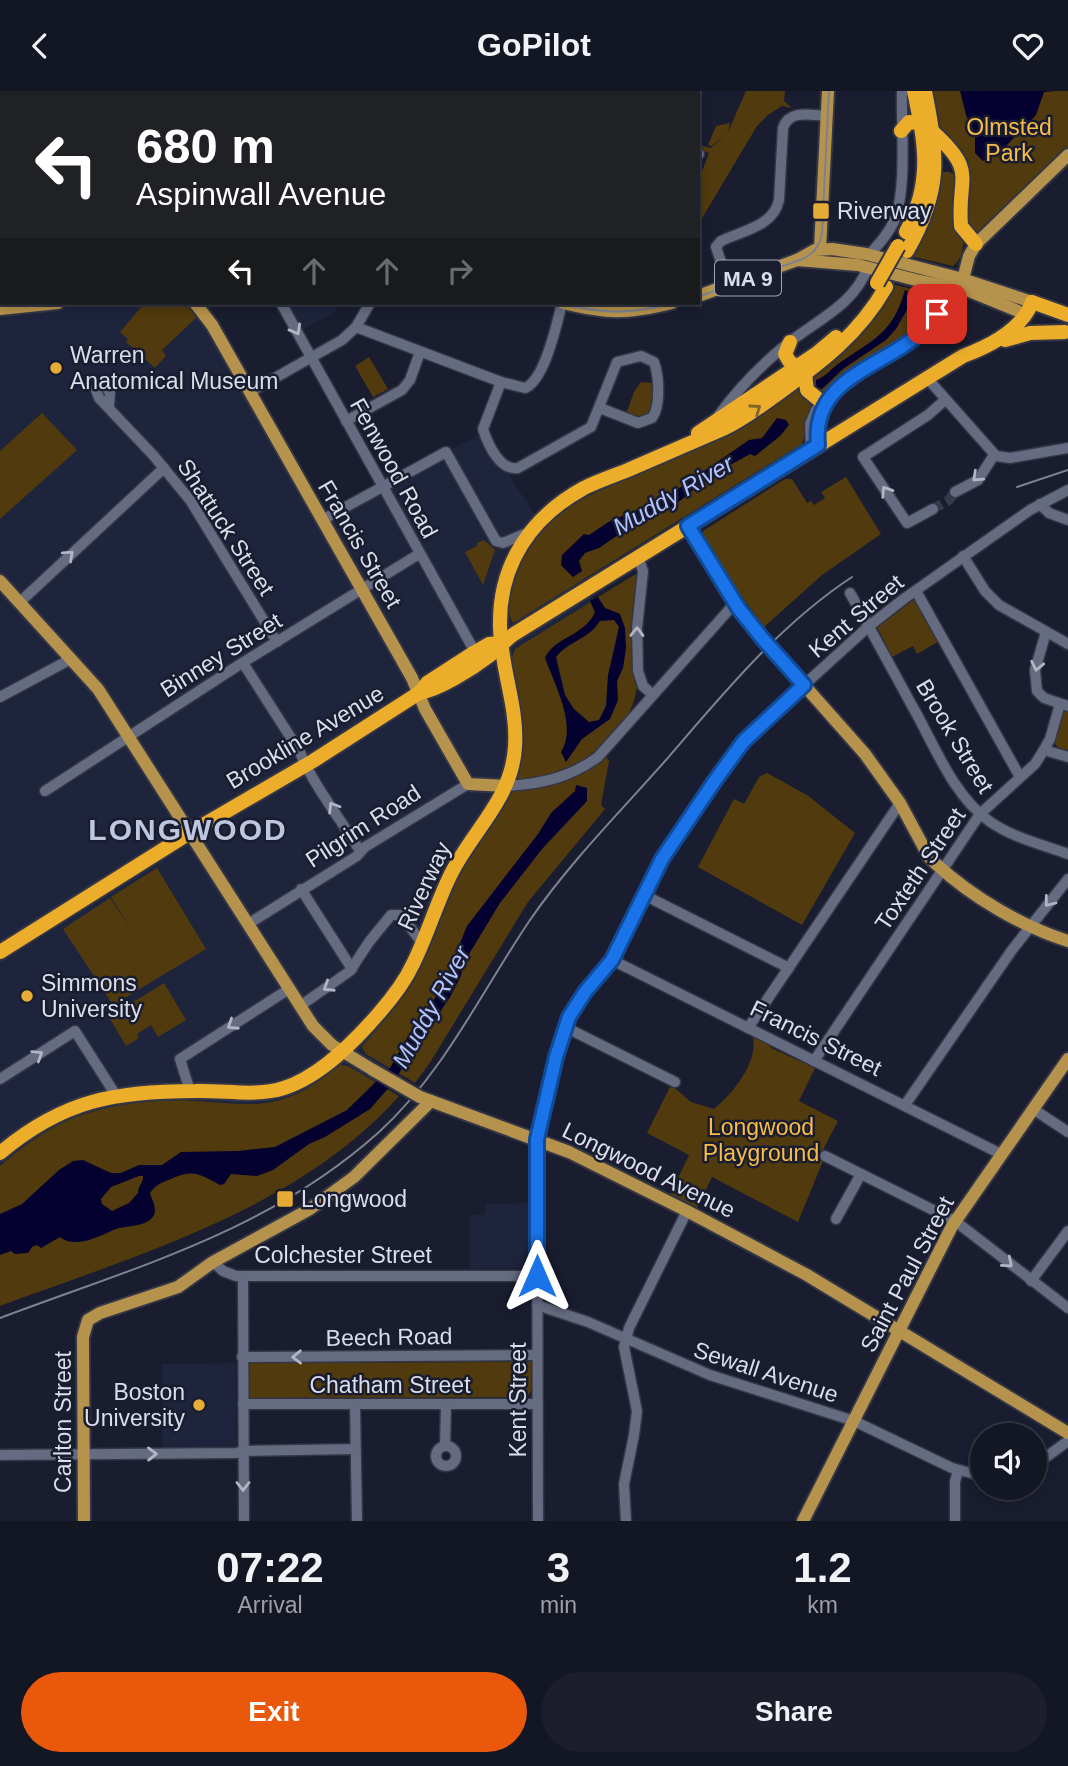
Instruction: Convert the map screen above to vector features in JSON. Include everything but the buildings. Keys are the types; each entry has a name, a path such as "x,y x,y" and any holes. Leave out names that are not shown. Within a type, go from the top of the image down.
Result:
{"highway":[{"path":"902,248 924,183 926,154 914,91"},
{"path":"902,248 928,207 935,169 933,132 925,91"},
{"path":"901,131 909,122 921,123"},
{"path":"933,132 958,157 963,170 961,226 976,244"},
{"path":"935,169 954,168 962,183"},
{"name":"Riverway","path":"0,1153 25,1133 57,1114 80,1105 117,1097 190,1091 254,1093 280,1089 305,1078 341,1051 373,1020 409,972 454,868 496,806 506,786 516,740 500,643 500,610 505,579 513,557 529,532 554,508 579,491 736,423 801,370 842,331 882,285 902,248"},
{"path":"963,356 975,343 1025,310"},
{"name":"MA 9","path":"1025,310 1068,315"},
{"name":"MA 9","path":"1025,310 1067,333"},
{"name":"Brookline Avenue","path":"419,693 432,692 490,655 500,643 814,447 963,356 981,350 1017,326 1025,310"},
{"path":"981,350 1018,335 1067,333"},
{"path":"790,342 785,354 789,361 801,370 807,390 824,404"},
{"name":"Riverway","path":"673,449 801,370"},
{"name":"Brookline Avenue","path":"0,952 419,693 427,683 475,652 489,644 500,643"}],"main road":[{"path":"828,91 820,249 825,255 846,263"},
{"path":"963,279 969,256 976,244 1068,155"},
{"name":"MA 9","path":"700,295 802,260 820,249 839,250 1025,310"},
{"name":"MA 9","path":"802,260 846,263 869,261"},
{"name":"MA 9","path":"926,276 963,279 1025,310"},
{"path":"0,309 39,305"},
{"name":"Francis Street","path":"197,305 212,325"},
{"name":"Francis Street","path":"204,305 212,325 362,589 468,784"},
{"path":"584,305 598,311 621,313 662,305"},
{"path":"688,526 735,603 762,638 856,742 901,803 929,857 942,870 990,904 1031,926 1068,941"},
{"name":"Longwood Avenue","path":"0,580 98,688 322,1037 341,1051 425,1099 569,1152 803,1272 1068,1433"},
{"path":"468,784 506,786"},
{"name":"Saint Paul Street","path":"803,1521 954,1221 1068,1059"},
{"path":"213,1262 330,1196 361,1171 425,1099"},
{"name":"Carlton Street","path":"85,1521 83,1335 86,1324 95,1315 172,1290 213,1262"}],"street":[{"path":"714,422 746,383 790,342 850,298 863,281 869,261 896,215 901,184 902,91"},
{"path":"729,285 716,247 721,241 768,220 776,212 785,121 791,116 799,115 827,116"},
{"name":"Fenwood Road","path":"282,305 475,652"},
{"path":"250,392 342,340 356,327 369,305"},
{"path":"356,327 522,388 534,383 562,305"},
{"path":"814,447 824,404 860,372 920,334 937,314"},
{"path":"346,421 402,390 411,380 421,352"},
{"path":"501,382 483,429 501,463 510,469 518,468 589,429 617,362 641,356 654,362 657,405 652,418 638,423 600,408"},
{"path":"927,378 994,455 1006,459 1068,448"},
{"path":"933,509 907,523 863,457 928,415 945,400"},
{"name":"Shattuck Street","path":"109,408 190,500 277,642"},
{"path":"322,520 446,452 491,535 499,543 529,532"},
{"path":"955,492 978,480 994,455"},
{"path":"20,602 164,468"},
{"name":"Kent Street","path":"538,1521 537,1139 565,1027 576,1005 612,960 670,846 733,755 758,727 869,626 963,556 1040,504 1068,490"},
{"path":"1040,504 1048,513 1068,520"},
{"name":"Binney Street","path":"45,791 243,663 419,554"},
{"path":"963,556 992,598 1068,644"},
{"path":"638,557 643,571 637,628 639,671 643,686 653,695"},
{"path":"916,591 1020,777"},
{"name":"Brook Street","path":"850,593 956,785 980,814 1027,841 1068,854"},
{"path":"506,786 546,782 582,769 604,752 735,603"},
{"path":"1046,632 1035,670 1037,691 1041,696 1064,705"},
{"path":"0,697 71,659"},
{"path":"243,663 300,752 303,766 315,780 360,851"},
{"name":"Toxteth Street","path":"814,1061 980,814 1035,764 1064,705"},
{"path":"1044,750 1068,757"},
{"name":"Pilgrim Road","path":"248,923 306,889 360,851 468,784"},
{"path":"748,1028 901,803"},
{"path":"905,1105 1031,926 1068,879"},
{"path":"301,890 352,969"},
{"path":"644,895 789,968"},
{"path":"300,1006 352,969 369,942 394,914 401,915 422,943"},
{"name":"Francis Street","path":"612,960 1001,1154"},
{"path":"190,1091 180,1059 289,989"},
{"path":"565,1027 675,1082"},
{"path":"0,1079 75,1031 117,1097"},
{"path":"1033,1109 1068,1132"},
{"path":"825,1156 954,1221 1068,1308"},
{"path":"836,1219 860,1174"},
{"path":"626,1521 624,1484 636,1411 624,1347 629,1328 687,1211"},
{"path":"1031,1281 1068,1231"},
{"name":"Colchester Street","path":"213,1262 223,1271 243,1277 537,1276"},
{"path":"243,1277 244,1521"},
{"name":"Sewall Avenue","path":"537,1305 626,1338 710,1375 854,1421 958,1470 970,1473"},
{"name":"Beech Road","path":"242,1357 537,1355"},
{"name":"Chatham Street","path":"243,1404 537,1404"},
{"path":"355,1405 357,1521"},
{"path":"445,1446 446,1405"},
{"path":"1047,1456 1068,1441"},
{"path":"0,1455 355,1449"},
{"path":"955,1516 955,1482 958,1470"}],"shaded area":[{"path":"0,305 204,305 212,325 322,519 484,432 516,486 583,581 592,600 567,757 578,784 387,1082 0,1240"},
{"path":"289,305 336,305 336,311 301,330"},
{"path":"531,1203 528,1268 470,1269 469,1215 485,1215 485,1204"},
{"name":"Boston University","path":"236,1363 236,1448 162,1449 162,1364"}],"green space":[{"path":"746,91 785,91 784,101 792,108 782,106 757,126 700,222 700,176 709,153 700,150 700,145 711,148 725,136 712,146 708,145 716,126 730,123 728,132"},
{"name":"Olmsted Park","path":"930,91 1068,91 1068,149 977,237 966,228 967,184 939,132"},
{"name":"Olmsted Park","path":"943,172 957,176 962,211 964,238 959,260 953,266 910,256"},
{"name":"Riverway","path":"895,285 936,295 925,319 897,344 856,368 824,397 814,392 810,379 878,312"},
{"path":"143,305 187,305 198,316 162,350 166,356 155,368 126,342 128,339 120,332"},
{"path":"369,357 388,389 373,397 355,366"},
{"path":"641,382 652,383 653,391 651,412 643,418 626,414"},
{"path":"798,385 814,407 802,444 513,623 508,599 521,558 534,537 551,520 570,506 659,464"},
{"path":"42,413 77,450 0,519 0,451"},
{"path":"846,477 881,534 822,575 764,627 703,536 703,531 785,479 792,479 807,503 811,501 814,505 825,498 821,492"},
{"path":"484,540 495,550 483,585 465,552"},
{"path":"638,575 633,620 637,686 627,717 607,743 580,762 542,777 517,779 523,734 510,663 515,649"},
{"path":"915,599 939,641 917,654 913,646 892,657 877,627"},
{"path":"1064,711 1068,712 1068,750 1058,748 1054,742"},
{"path":"605,755 609,761 601,805 605,809 528,902 415,1083 366,1054 362,1047 414,981 445,898 461,866 512,789 562,781 583,771"},
{"path":"767,773 807,795 855,833 802,925 698,867 734,799 744,804 759,777"},
{"path":"157,868 206,949 113,1005 63,929 110,898 130,928 111,897"},
{"path":"164,983 186,1020 158,1037 151,1025 137,1034 139,1038 126,1046 109,1017"},
{"name":"Longwood Playground","path":"753,1037 815,1068 799,1101 838,1121 824,1148 823,1161 798,1222 712,1177 697,1208 670,1195 689,1155 647,1133 671,1085 691,1102 714,1109 736,1086 748,1067 754,1047"},
{"path":"340,1065 348,1066 399,1096 359,1135 314,1169 265,1199 213,1224 106,1268 0,1306 0,1166 29,1143 71,1119 123,1105 152,1101 248,1104 280,1100 304,1090"},
{"path":"531,1362 531,1391 527,1397 250,1398 249,1363"}],"water":[{"path":"960,91 1056,91 1044,92 1036,115 1005,147 983,161 975,153 975,133 966,115"},
{"path":"905,290 911,293 913,299 896,329 886,340 843,369 822,389 816,388 816,380 880,335 894,317"},
{"name":"Muddy River","path":"777,418 786,420 789,425 755,456 750,454 707,478 674,506 634,524 599,548 585,553 579,561 582,571 573,577 561,565 562,555 584,534 589,535 610,521 662,500 749,440 762,438"},
{"path":"598,597 605,608 620,614 625,628 626,648 623,668 617,681 618,700 610,719 582,739 566,762 561,752 566,742 566,718 545,658 555,645 577,632 590,620 595,612 590,601","holes":["614,620 619,627 608,675 606,706 599,720 589,722 574,709 565,695 556,657 590,632 600,621"]},
{"name":"Muddy River","path":"576,785 587,788 587,801 542,849 500,903 463,964 461,976 450,997 392,1084 370,1109 309,1144 273,1170 257,1176 231,1174 224,1184 220,1185 202,1176 187,1174 160,1184 150,1193 155,1212 146,1222 118,1228 86,1241 72,1242 60,1237 41,1248 37,1245 32,1247 28,1253 15,1254 11,1251 0,1255 0,1214 22,1204 59,1170 73,1161 83,1160 111,1173 121,1173 139,1165 162,1165 181,1152 275,1147 347,1110 390,1068 414,1026 441,990 467,926 551,813 575,791","holes":["143,1176 138,1193 129,1203 112,1211 102,1204 101,1199 111,1187"]}],"tunnel":[{"path":"933,509 949,500 955,492"}],"tram line":[{"path":"700,296 800,260 809,256 818,246 822,233 829,91"},
{"path":"568,305 616,312 666,305"},
{"path":"1017,487 1068,470"},
{"path":"0,1318 150,1263 246,1221 292,1196 336,1167 379,1132 402,1109 442,1058 530,920 578,858 753,662 800,617 852,577"}],"place":[{"name":"Riverway","path":"821,211"},
{"name":"Warren Anatomical Museum","path":"56,368"},
{"name":"Simmons University","path":"27,996"},
{"name":"Longwood","path":"285,1199"},
{"name":"Boston University","path":"199,1405"}],"district":[{"name":"LONGWOOD","path":"188,829"}],"route":[{"path":"537,1276 537,1139 556,1057 569,1017 585,992 612,960 662,859 733,755 767,718 804,685 739,609 688,526 818,445 817,426 824,404 860,372 910,342 929,326 937,314"}]}
